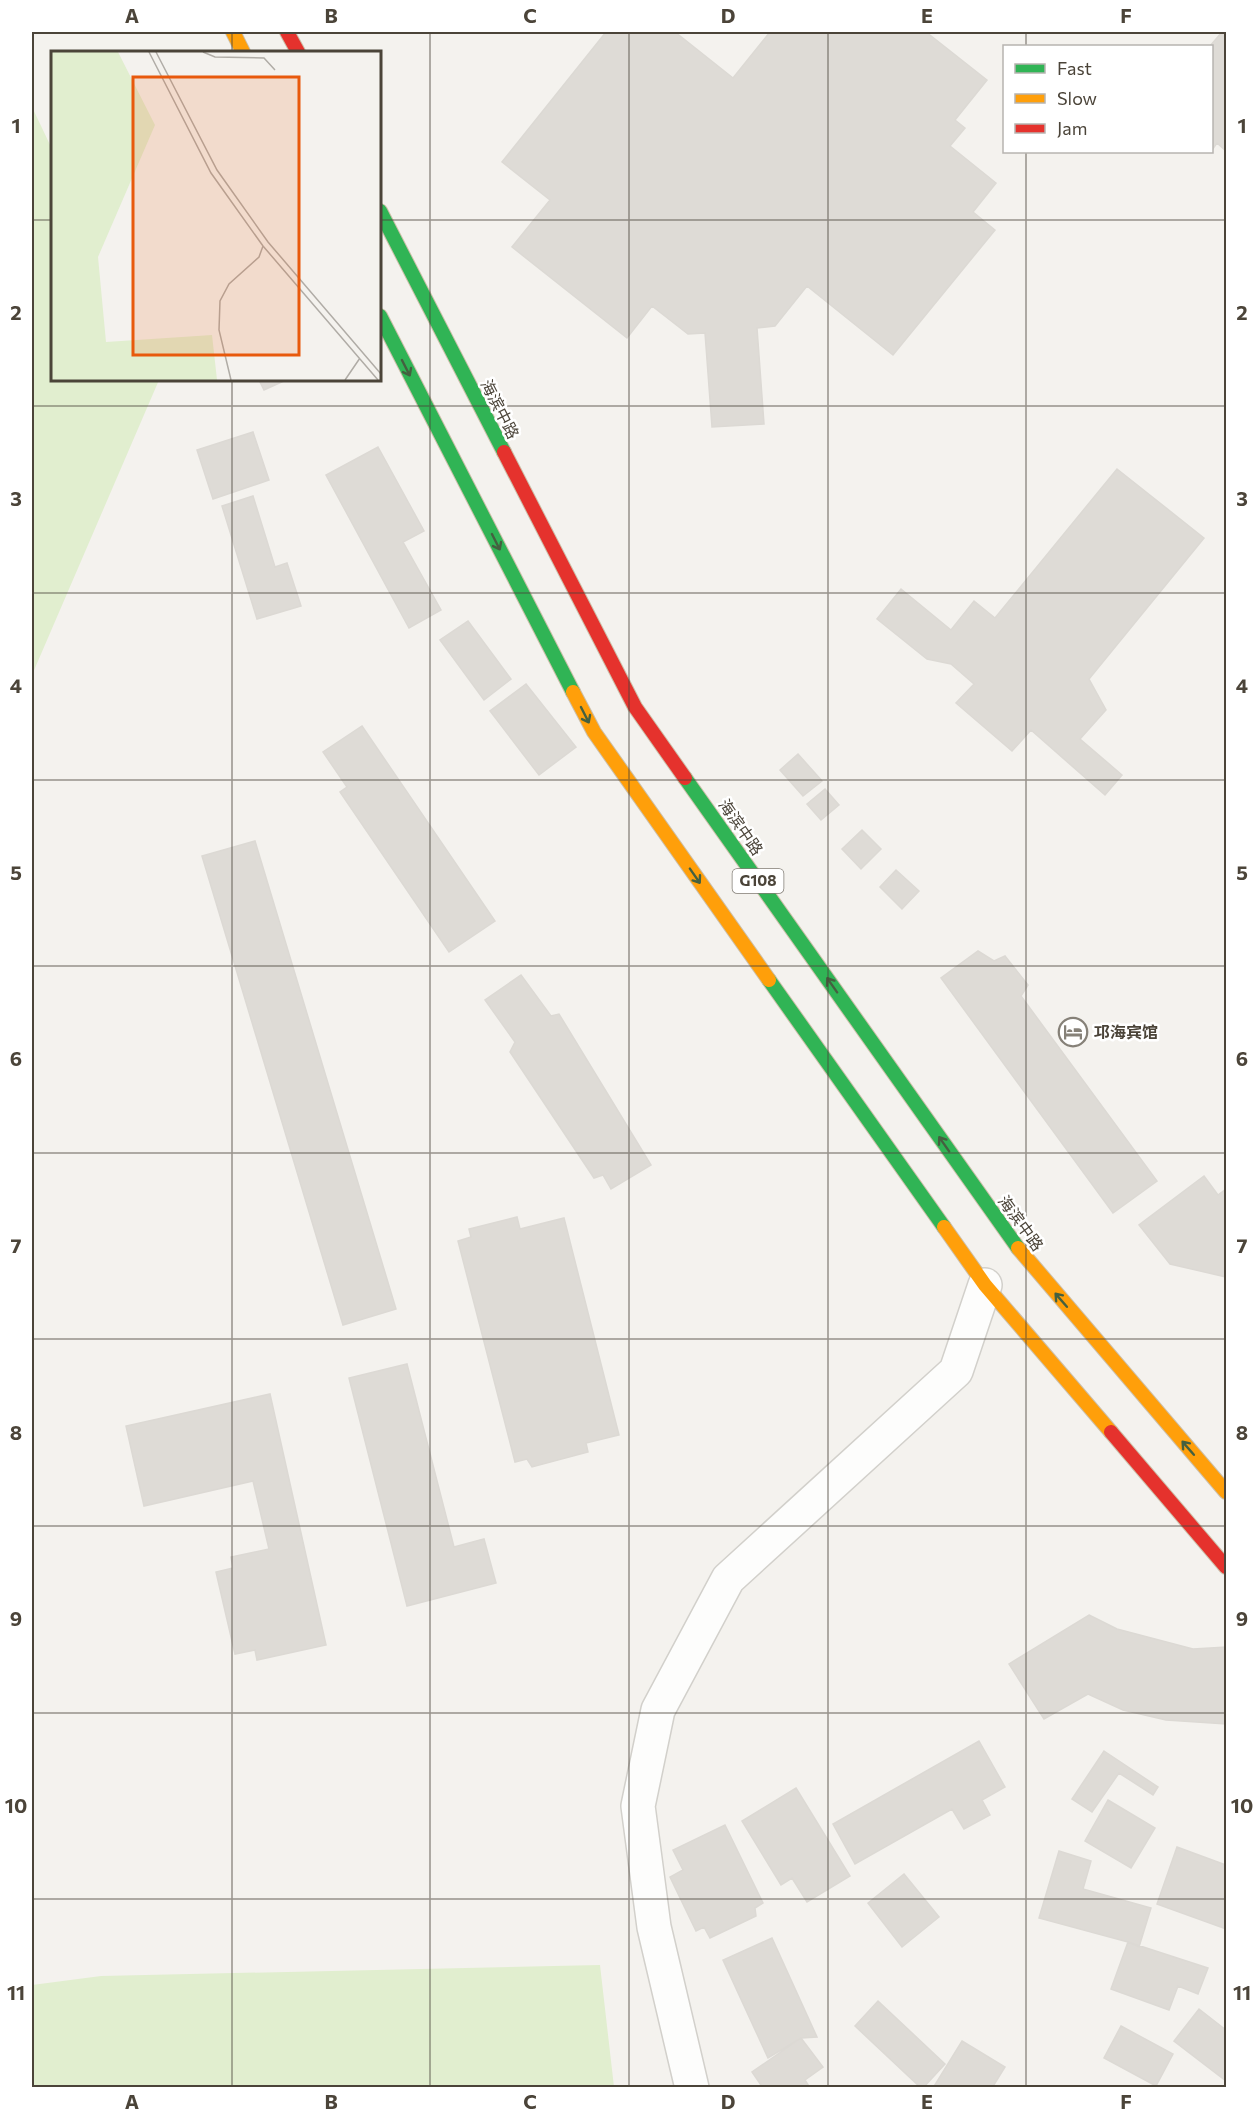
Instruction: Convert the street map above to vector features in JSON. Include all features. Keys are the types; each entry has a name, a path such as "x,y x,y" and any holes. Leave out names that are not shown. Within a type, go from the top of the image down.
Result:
{"highway":[{"path":"232,32 242,51"},
{"path":"287,32 297,51"},
{"name":"海滨中路","path":"381,213 635,707 1023,1255 1227,1492"},
{"name":"G108","path":"381,318 594,732 985,1285 1227,1566"}],"street":[{"path":"692,2088 654,1927 638,1806 658,1710 728,1579 956,1371 985,1285"}],"green space":[{"path":"32,107 51,147 51,381 159,381 32,675"},
{"path":"600,1965 614,2087 32,2087 32,1985 101,1976"}],"building":[{"path":"606,32 675,32 733,78 770,32 926,32 987,80 955,120 965,128 950,146 996,183 973,212 995,230 893,355 807,286 775,326 757,328 764,424 712,427 705,333 688,334 652,306 627,338 512,247 550,200 502,162"},
{"path":"1222,32 1226,32 1226,151 1217,143 1213,149 1213,45 1211,45"},
{"path":"260,381 284,381 264,390"},
{"path":"253,432 269,480 213,499 197,450"},
{"path":"378,447 424,531 403,542 441,610 409,628 326,475"},
{"path":"1117,469 1204,538 1089,679 1106,710 1080,739 1122,775 1105,795 1031,730 1012,751 956,703 974,684 951,664 927,659 877,619 901,589 951,630 974,601 995,618"},
{"path":"253,496 275,567 287,563 301,606 257,619 222,506"},
{"path":"468,621 511,679 484,700 440,640"},
{"path":"526,684 576,747 539,775 490,711"},
{"path":"362,726 495,921 449,952 340,792 347,787 323,752"},
{"path":"798,754 822,781 803,796 780,770"},
{"path":"825,789 839,805 821,820 807,804"},
{"path":"862,830 881,849 861,869 842,849"},
{"path":"255,841 396,1309 343,1325 202,856"},
{"path":"896,870 919,891 902,909 880,887"},
{"path":"978,951 994,961 1005,956 1028,985 1021,996 1157,1181 1113,1213 941,978"},
{"path":"521,975 551,1016 559,1014 651,1165 611,1189 603,1175 594,1178 510,1052 515,1042 485,1000"},
{"path":"1204,1176 1218,1195 1226,1189 1226,1277 1170,1264 1139,1225"},
{"path":"517,1217 520,1229 564,1218 619,1435 586,1443 588,1452 532,1467 527,1459 515,1462 458,1241 471,1237 469,1229"},
{"path":"407,1364 454,1547 484,1539 496,1583 407,1606 349,1378"},
{"path":"270,1394 326,1645 257,1660 255,1650 235,1654 216,1572 233,1568 231,1557 269,1549 253,1481 144,1506 126,1426"},
{"path":"1089,1615 1117,1629 1193,1649 1226,1647 1226,1724 1166,1720 1123,1710 1088,1694 1044,1719 1009,1664"},
{"path":"979,1741 1005,1787 982,1800 990,1815 964,1829 952,1809 855,1864 833,1824"},
{"path":"1104,1751 1158,1787 1153,1795 1119,1773 1092,1812 1072,1799"},
{"path":"796,1788 850,1876 807,1902 792,1878 781,1885 742,1821"},
{"path":"1108,1800 1155,1828 1131,1868 1085,1841"},
{"path":"725,1825 763,1903 755,1908 756,1916 710,1938 704,1927 696,1931 670,1877 683,1870 673,1850"},
{"path":"1177,1847 1226,1865 1226,1929 1157,1904"},
{"path":"1059,1851 1091,1861 1083,1889 1151,1908 1139,1947 1039,1918"},
{"path":"904,1874 939,1917 902,1947 868,1903"},
{"path":"772,1938 817,2037 801,2038 768,2058 723,1960"},
{"path":"1128,1942 1208,1968 1198,1994 1178,1986 1169,2010 1111,1989"},
{"path":"878,2001 945,2064 923,2088 855,2026"},
{"path":"1199,2009 1226,2030 1226,2081 1174,2041"},
{"path":"1121,2026 1173,2054 1156,2086 1104,2058"},
{"path":"801,2038 823,2067 805,2080 810,2088 763,2088 752,2072"},
{"path":"962,2041 1005,2067 992,2088 933,2088"}],"traffic: fast":[{"path":"381,213 504,452"},
{"path":"381,318 573,692"},
{"path":"685,778 1018,1248"},
{"path":"769,980 944,1227"}],"traffic: slow":[{"path":"233,32 242,51"},
{"path":"573,692 594,732 769,980"},
{"path":"944,1227 985,1285 1111,1432"},
{"path":"1018,1248 1226,1492"}],"traffic: jam":[{"path":"287,32 297,51"},
{"path":"504,452 635,707 685,778"},
{"path":"1111,1432 1226,1567"}],"place":[{"name":"邛海宾馆","path":"1073,1032"}]}
